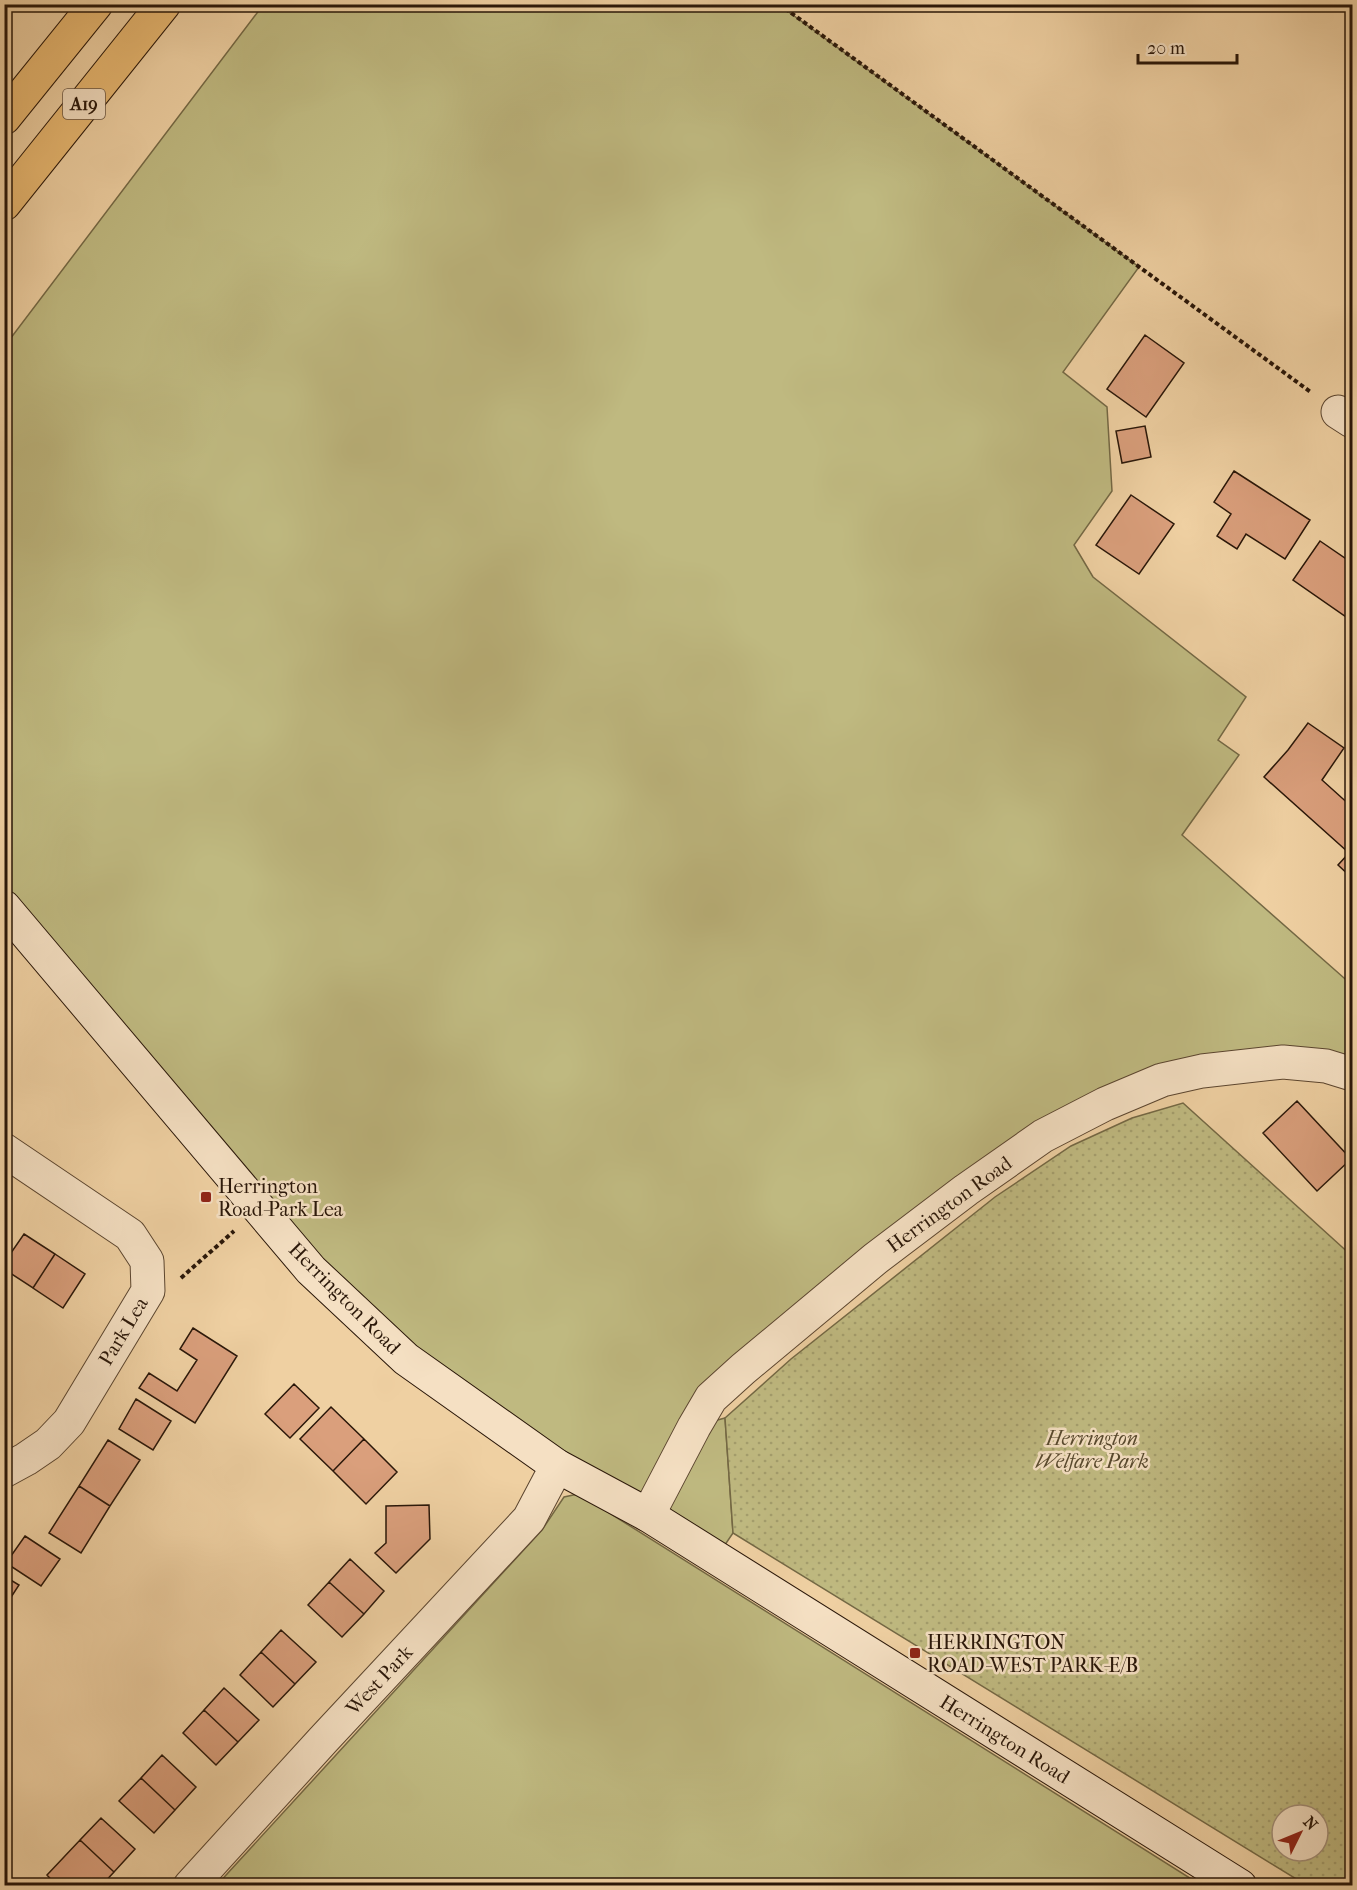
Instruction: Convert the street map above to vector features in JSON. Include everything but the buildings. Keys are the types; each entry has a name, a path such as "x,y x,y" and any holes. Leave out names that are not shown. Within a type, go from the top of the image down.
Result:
{"highway":[{"name":"A19","path":"4,118 96,4"},
{"name":"A19","path":"4,204 164,4"}],"street":[{"name":"Herrington Road","path":"4,907 311,1270 406,1359 557,1466 648,1515 1240,1886"},
{"name":"Herrington Road","path":"648,1515 711,1398 875,1259 966,1190 1043,1136 1105,1104 1162,1080 1202,1071 1283,1062 1326,1066 1353,1074"},
{"name":"Park Lea","path":"4,1150 130,1235 147,1261 148,1291 69,1422 48,1444 4,1471"},
{"name":"West Park","path":"190,1886 315,1748 529,1519 557,1466"}],"path":[{"path":"779,4 1345,416"},
{"path":"148,1291 174,1284 260,1209"}],"green space":[{"path":"263,5 779,5 1139,267 1063,372 1107,407 1112,491 1074,545 1093,577 1246,697 1218,740 1239,755 1182,835 1352,985 1352,1074 1239,1067 1043,1136 695,1426 725,1418 733,1533 716,1558 406,1359 5,899 4,347"},
{"name":"Herrington Welfare Park","path":"1183,1103 1352,1256 1352,1885 1306,1885 1270,1863 1330,1863 1330,1803 1270,1803 1270,1863 733,1533 725,1418 791,1359 995,1197 1071,1146 1132,1118"},
{"path":"578,1494 1201,1885 216,1886 542,1530 564,1497"}],"place":[{"name":"Herrington Road-Park Lea","path":"206,1197"},
{"name":"HERRINGTON ROAD-WEST PARK-E/B","path":"915,1653"}]}
